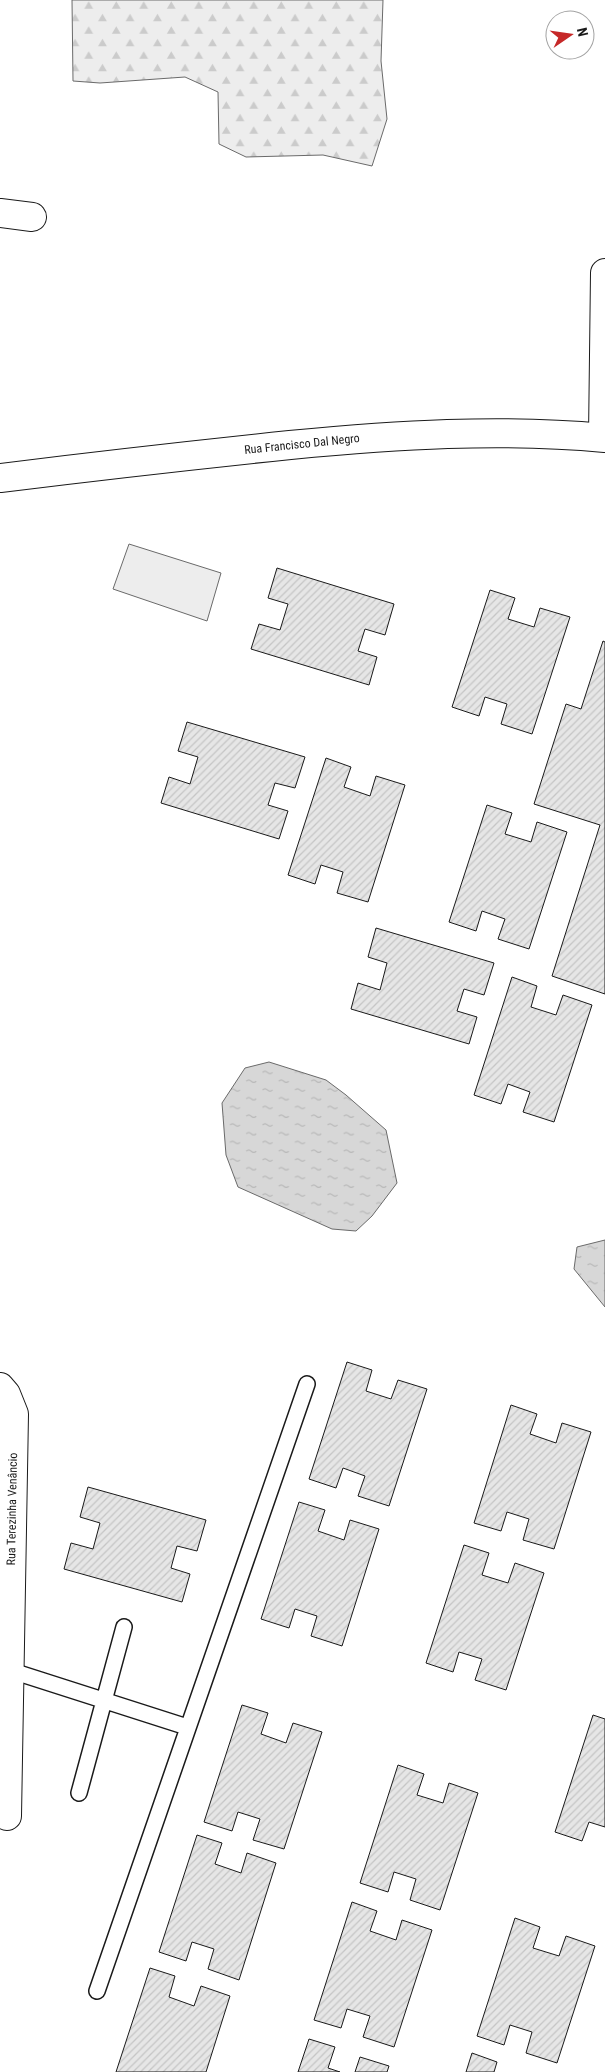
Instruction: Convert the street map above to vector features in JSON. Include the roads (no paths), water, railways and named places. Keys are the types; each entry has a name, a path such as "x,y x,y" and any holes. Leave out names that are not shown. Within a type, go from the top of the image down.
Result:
{"street":[{"path":"0,212 32,217"},
{"path":"604,437 605,273"},
{"name":"Rua Francisco Dal Negro","path":"0,478 245,450 373,438 450,434 539,434 604,437"},
{"name":"Rua Terezinha Venâncio","path":"0,1387 6,1394 14,1414 7,1816"}],"lane":[{"path":"97,1992 307,1384"},
{"path":"78,1793 124,1627"},
{"path":"10,1670 187,1727"}],"water":[{"path":"269,1062 326,1080 386,1130 397,1183 372,1216 356,1231 332,1229 238,1187 226,1155 222,1103 245,1068"},
{"path":"605,1240 605,1307 574,1269 577,1247"}]}
